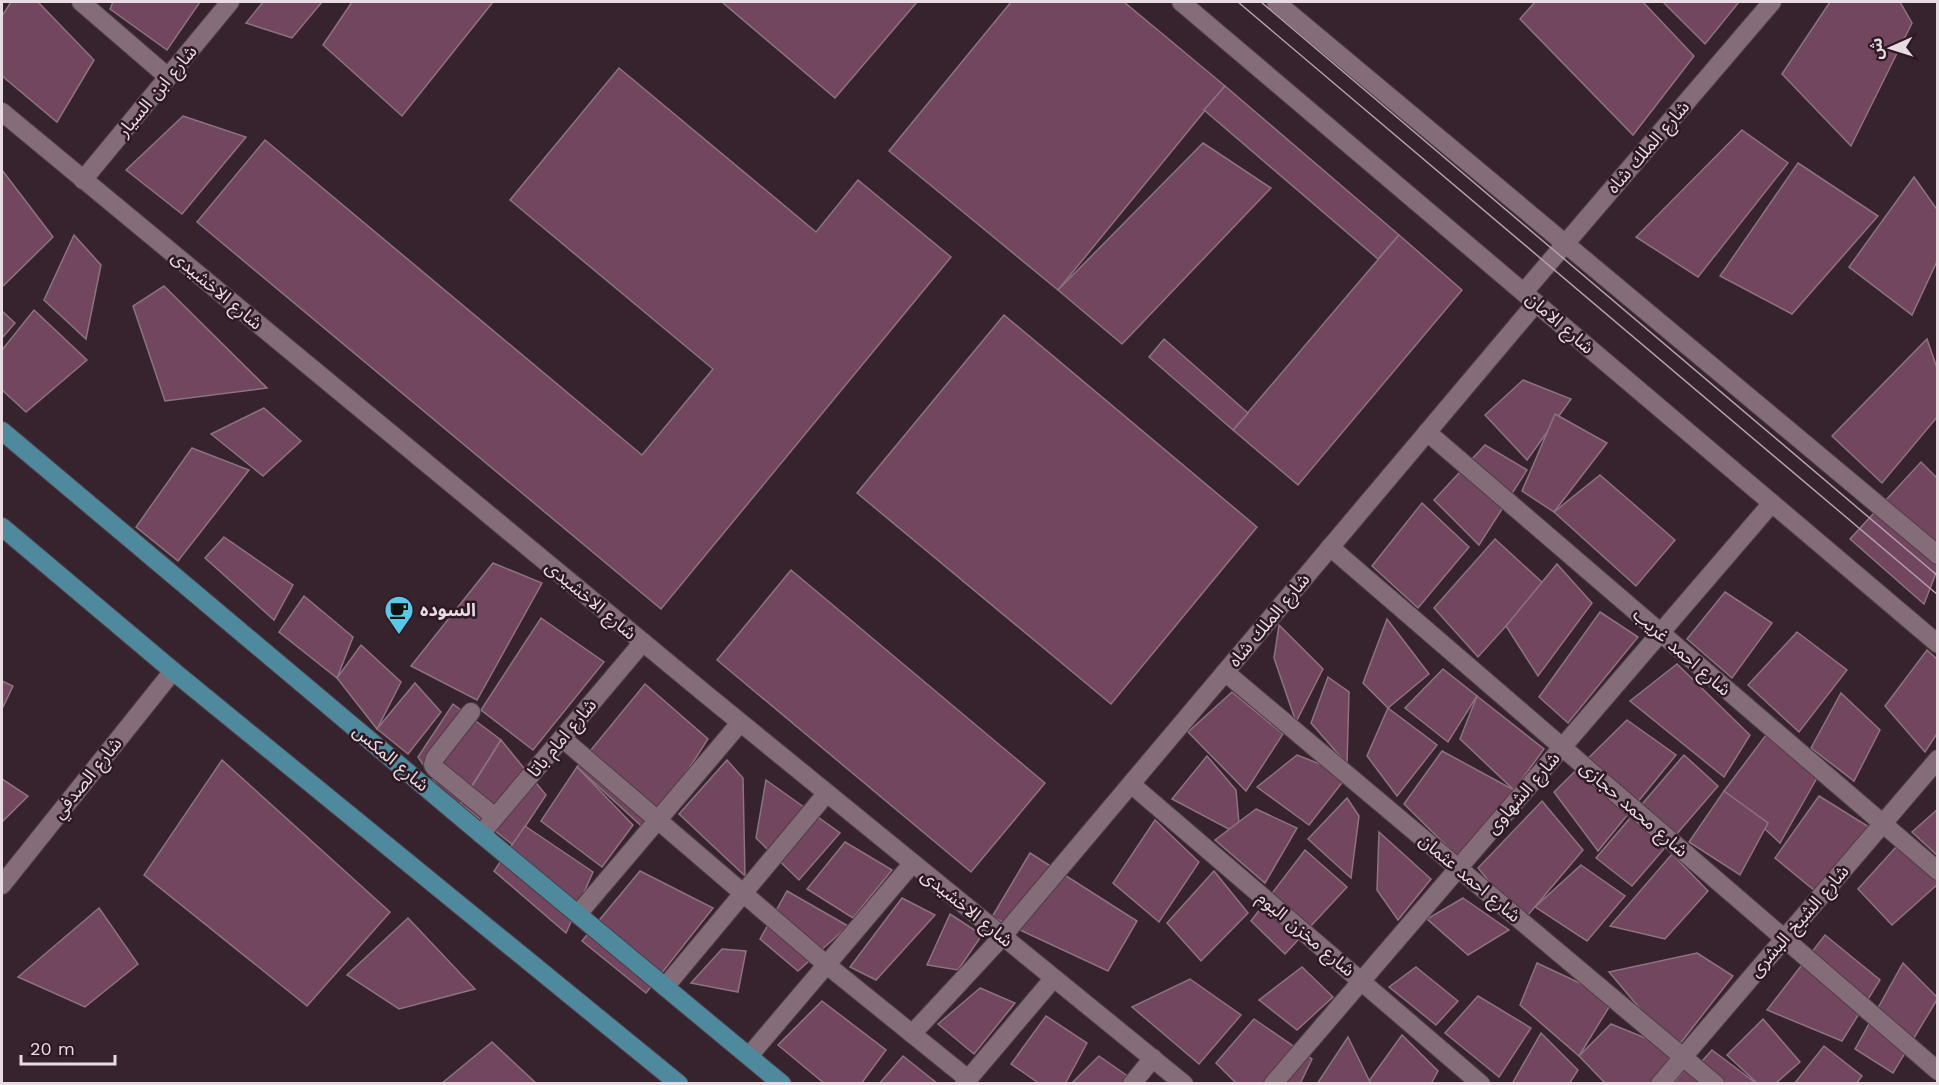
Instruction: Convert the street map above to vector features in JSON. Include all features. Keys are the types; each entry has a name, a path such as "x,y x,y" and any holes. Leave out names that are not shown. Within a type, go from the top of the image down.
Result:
{"main road":[{"name":"شارع المكس","path":"2,431 481,834 782,1083"},
{"path":"2,527 173,671 676,1082"}],"street":[{"path":"81,2 168,77"},
{"name":"شارع ابن السيار","path":"83,180 230,2"},
{"name":"شارع الامان","path":"1181,2 1938,644"},
{"path":"1276,2 1938,555"},
{"name":"شارع الملك شاه","path":"912,1034 1002,937 1427,432 1530,297 1566,242 1772,2"},
{"name":"شارع الاخشيدى","path":"2,112 826,794 1184,1083"},
{"name":"شارع احمد غريب","path":"1427,432 1938,872"},
{"name":"شارع الشهاوى","path":"1273,1083 1772,503"},
{"name":"شارع محمد حجازى","path":"1330,547 1938,1071"},
{"name":"شارع امام باتا","path":"481,834 643,642"},
{"name":"شارع الصدفي","path":"2,885 173,671"},
{"name":"شارع احمد عثمان","path":"1225,672 1715,1083"},
{"path":"471,712 435,758 433,765 495,818"},
{"path":"578,914 740,723"},
{"path":"562,738 966,1081 1053,979"},
{"name":"شارع الشيخ البشرى","path":"1660,1083 1938,759"},
{"name":"شارع مخزن اليوم","path":"1131,784 1481,1083"},
{"path":"665,987 745,894 826,794"},
{"path":"749,1056 912,864"},
{"path":"1132,1083 1153,1058"}],"building":[{"path":"11,2 38,2 94,60 57,122 2,76 2,16"},
{"path":"113,2 200,2 167,50 110,9"},
{"path":"263,2 322,2 292,38 246,23"},
{"path":"352,2 493,2 402,116 323,45"},
{"path":"722,2 917,2 835,98"},
{"path":"1011,2 1124,2 1225,86 1058,290 889,151"},
{"path":"1535,2 1643,2 1694,56 1633,135 1520,19"},
{"path":"1663,2 1739,2 1705,44"},
{"path":"1830,2 1900,2 1912,23 1851,146 1782,74"},
{"path":"619,68 816,232 858,180 951,257 661,609 197,222 265,140 642,455 713,369 510,200"},
{"path":"1225,86 1399,235 1378,259 1204,110"},
{"path":"183,116 246,137 182,214 126,170"},
{"path":"1742,130 1788,163 1698,277 1636,237"},
{"path":"1203,143 1271,188 1122,344 1058,290"},
{"path":"1798,163 1878,216 1792,314 1720,276"},
{"path":"2,170 53,237 2,287"},
{"path":"1914,177 1938,211 1938,259 1912,315 1849,267"},
{"path":"74,235 101,265 86,339 44,300"},
{"path":"1399,235 1462,290 1298,485 1233,430"},
{"path":"164,286 267,388 165,401 133,306"},
{"path":"34,310 87,360 26,412 2,390 2,350"},
{"path":"2,311 15,323 2,338"},
{"path":"1004,315 1257,527 1111,704 857,493"},
{"path":"1164,339 1248,413 1233,430 1149,357"},
{"path":"1927,339 1938,371 1938,416 1882,483 1832,436"},
{"path":"1523,380 1571,399 1527,460 1485,415"},
{"path":"264,408 301,441 263,476 211,434"},
{"path":"1555,414 1607,443 1554,512 1522,491"},
{"path":"1485,445 1527,470 1479,545 1434,500"},
{"path":"192,448 249,470 178,561 136,527"},
{"path":"1921,462 1938,479 1938,568 1924,604 1850,539"},
{"path":"1600,475 1675,540 1636,586 1554,512"},
{"path":"1422,503 1469,547 1418,608 1372,566"},
{"path":"224,537 293,585 274,620 205,558"},
{"path":"1495,539 1544,584 1478,657 1434,608"},
{"path":"493,563 542,583 477,700 411,666"},
{"path":"1557,564 1592,603 1538,676 1506,626"},
{"path":"791,570 1045,783 971,872 717,660"},
{"path":"1725,592 1772,623 1732,678 1687,639"},
{"path":"304,596 353,637 337,678 279,632"},
{"path":"1600,612 1638,637 1568,723 1539,697"},
{"path":"541,618 604,662 533,750 481,710"},
{"path":"1387,619 1429,674 1388,708 1363,683"},
{"path":"1279,625 1323,669 1296,722 1274,658"},
{"path":"1797,632 1847,670 1799,732 1748,685"},
{"path":"361,645 401,682 377,729 337,678"},
{"path":"1927,650 1938,660 1938,732 1925,752 1885,706"},
{"path":"1677,664 1750,735 1724,777 1630,701"},
{"path":"1443,669 1477,696 1448,742 1405,708"},
{"path":"1328,677 1349,692 1347,764 1311,723"},
{"path":"2,681 13,686 2,709"},
{"path":"415,683 441,712 408,754 377,729"},
{"path":"645,684 708,739 648,832 577,767"},
{"path":"1232,692 1283,734 1246,791 1188,732"},
{"path":"1841,693 1880,730 1854,781 1811,748"},
{"path":"1477,696 1544,749 1514,790 1460,739"},
{"path":"453,704 501,740 455,812 418,757"},
{"path":"1388,708 1437,745 1397,796 1367,756"},
{"path":"1627,720 1676,755 1598,851 1554,792"},
{"path":"1766,735 1817,778 1780,843 1724,791"},
{"path":"501,740 546,795 513,845 461,804"},
{"path":"1442,751 1514,790 1463,862 1404,804"},
{"path":"1297,755 1348,775 1309,825 1257,787"},
{"path":"1684,755 1718,786 1632,886 1596,858"},
{"path":"1207,756 1236,790 1240,835 1172,799"},
{"path":"222,760 390,912 307,1006 144,875"},
{"path":"727,760 743,778 745,876 679,814"},
{"path":"577,767 633,825 602,867 541,821"},
{"path":"2,779 28,796 2,822"},
{"path":"766,780 840,833 799,880 756,838"},
{"path":"1724,791 1768,823 1740,875 1689,842"},
{"path":"1819,796 1869,827 1821,896 1775,858"},
{"path":"1347,798 1359,816 1351,878 1308,839"},
{"path":"1542,801 1583,850 1522,922 1478,868"},
{"path":"1256,809 1297,828 1265,883 1215,840"},
{"path":"1938,809 1938,856 1912,832"},
{"path":"1155,820 1199,862 1159,922 1113,883"},
{"path":"525,826 593,872 566,933 494,871"},
{"path":"1379,832 1431,879 1398,920 1377,890"},
{"path":"845,842 892,870 853,918 807,889"},
{"path":"1896,847 1938,873 1938,884 1892,925 1858,889"},
{"path":"1305,850 1347,887 1285,954 1251,921"},
{"path":"1030,853 1137,921 1108,971 992,917"},
{"path":"1672,854 1708,891 1665,939 1610,926"},
{"path":"1581,865 1625,896 1587,941 1535,907"},
{"path":"640,871 713,908 646,993 582,941"},
{"path":"1214,871 1248,913 1201,961 1167,923"},
{"path":"787,891 848,926 798,971 760,939"},
{"path":"902,898 935,915 876,980 850,967"},
{"path":"1463,898 1509,930 1468,955 1427,919"},
{"path":"99,908 138,964 85,1007 18,977"},
{"path":"950,914 982,935 958,970 927,965"},
{"path":"408,918 475,989 399,1009 347,975"},
{"path":"1825,935 1880,980 1842,1041 1767,1010"},
{"path":"722,949 746,951 738,992 691,983"},
{"path":"1697,953 1733,976 1675,1050 1609,972"},
{"path":"1537,963 1614,999 1579,1056 1520,1005"},
{"path":"1903,963 1938,998 1893,1073 1855,1049"},
{"path":"1302,967 1333,997 1297,1030 1259,1000"},
{"path":"1416,967 1458,1001 1436,1025 1389,987"},
{"path":"1190,979 1241,1015 1199,1064 1132,1007"},
{"path":"980,988 1015,1003 974,1054 938,1024"},
{"path":"1478,996 1531,1028 1499,1077 1445,1033"},
{"path":"822,1001 886,1050 861,1084 825,1084 778,1045"},
{"path":"1046,1016 1087,1043 1065,1084 1040,1084 1011,1064"},
{"path":"1254,1019 1312,1059 1300,1084 1237,1084 1216,1063"},
{"path":"1763,1019 1800,1062 1775,1084 1758,1084 1727,1055"},
{"path":"1611,1024 1675,1050 1653,1084 1606,1084 1579,1056"},
{"path":"1541,1033 1578,1070 1569,1084 1512,1084"},
{"path":"1402,1035 1438,1071 1431,1084 1372,1084 1369,1081"},
{"path":"1348,1037 1371,1084 1317,1084"},
{"path":"492,1042 537,1084 441,1084"},
{"path":"1824,1046 1862,1076 1856,1084 1794,1084"},
{"path":"1712,1050 1757,1084 1716,1084 1696,1068"},
{"path":"903,1056 938,1084 879,1084"},
{"path":"1099,1056 1139,1084 1071,1084"},
{"path":"1690,1063 1715,1084 1673,1084"}],"tram line":[{"path":"1238,2 1938,595"},
{"path":"1261,2 1938,576"}],"place":[{"name":"السوده","path":"399,636"}]}
